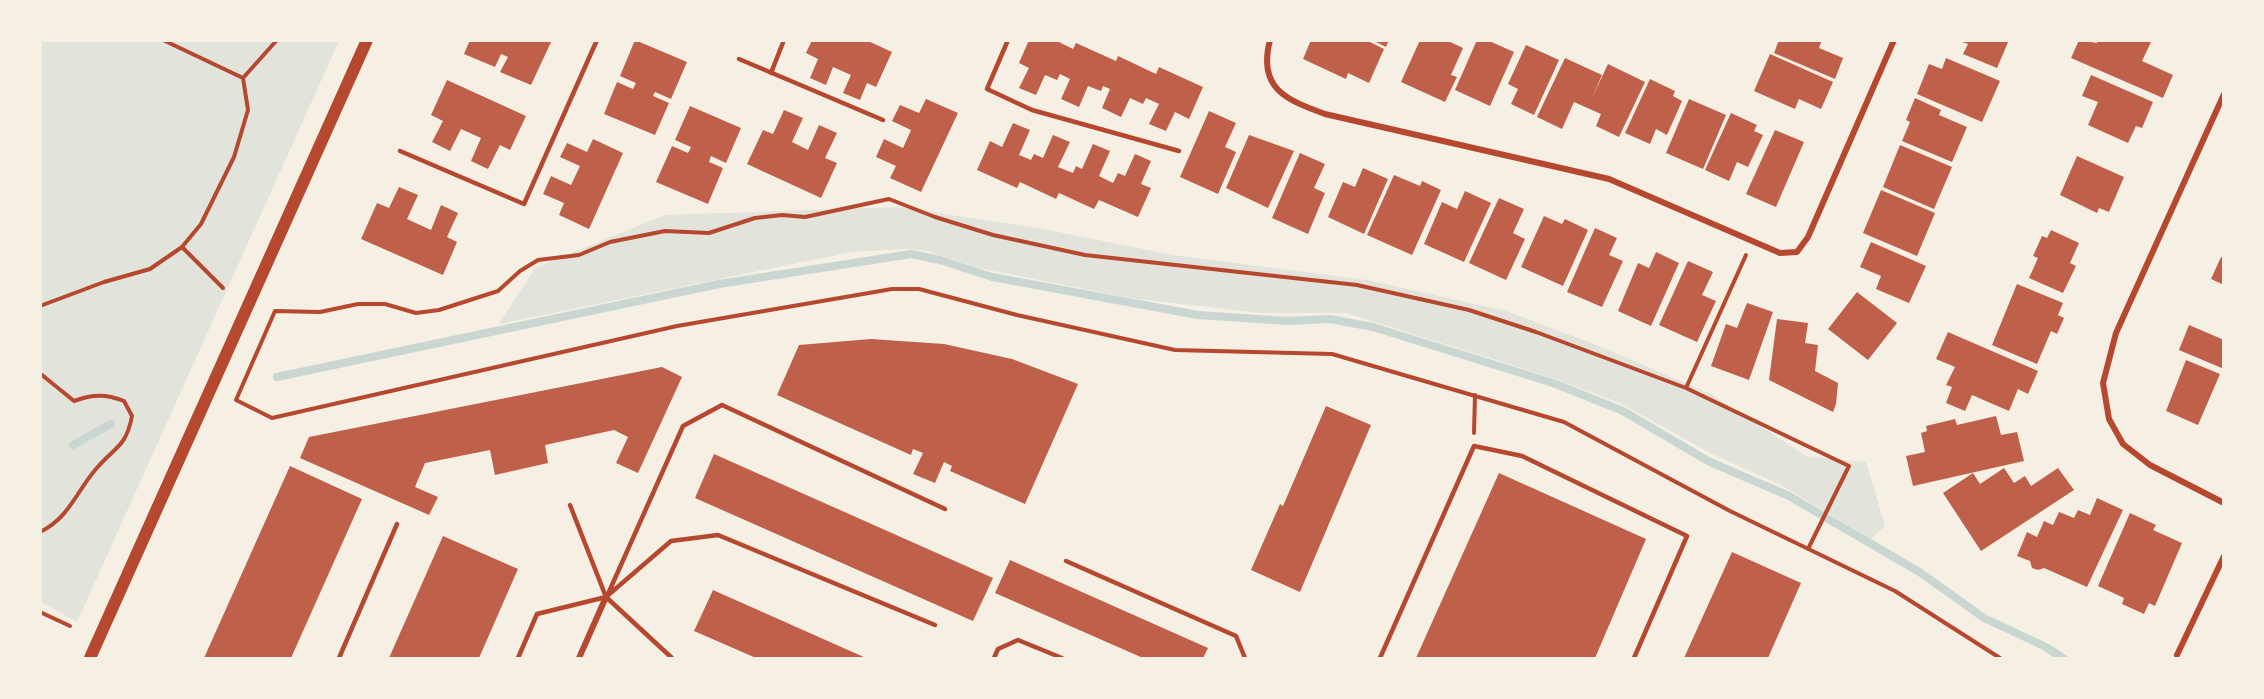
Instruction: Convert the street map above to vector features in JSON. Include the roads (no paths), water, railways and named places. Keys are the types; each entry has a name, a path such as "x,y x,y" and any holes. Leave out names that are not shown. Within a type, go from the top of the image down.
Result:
{"main road":[{"path":"90,658 367,40"}],"street":[{"path":"1270,40 1265,64 1273,84 1289,101 1326,114 1609,179 1780,253 1797,252 1808,237 1894,40"},
{"path":"2223,94 2116,333 2103,383 2109,419 2122,444 2150,465 2223,503"},
{"path":"2176,655 2223,556"},
{"path":"579,658 606,597"}],"lane":[{"path":"400,151 524,204 597,40"},
{"path":"771,73 784,40"},
{"path":"1008,40 987,89 1032,110 1179,151"},
{"path":"739,59 883,120"},
{"path":"606,597 683,426 722,405 945,509"},
{"path":"1380,658 1474,446 1522,456 1687,536 1634,658"},
{"path":"570,505 606,597 672,658"},
{"path":"339,658 397,524"},
{"path":"518,658 537,614 606,597 671,541 718,535 935,625"},
{"path":"1066,561 1236,636 1245,658"},
{"path":"994,658 998,649 1018,640 1062,658"}],"waterway":[{"path":"277,377 719,284 911,254 940,260 992,277 1198,315 1287,321 1330,319 1373,327 1553,383 1623,411 1708,461 1789,496 1921,573 1984,618 2044,646 2063,658"},
{"path":"73,445 111,424"}]}
